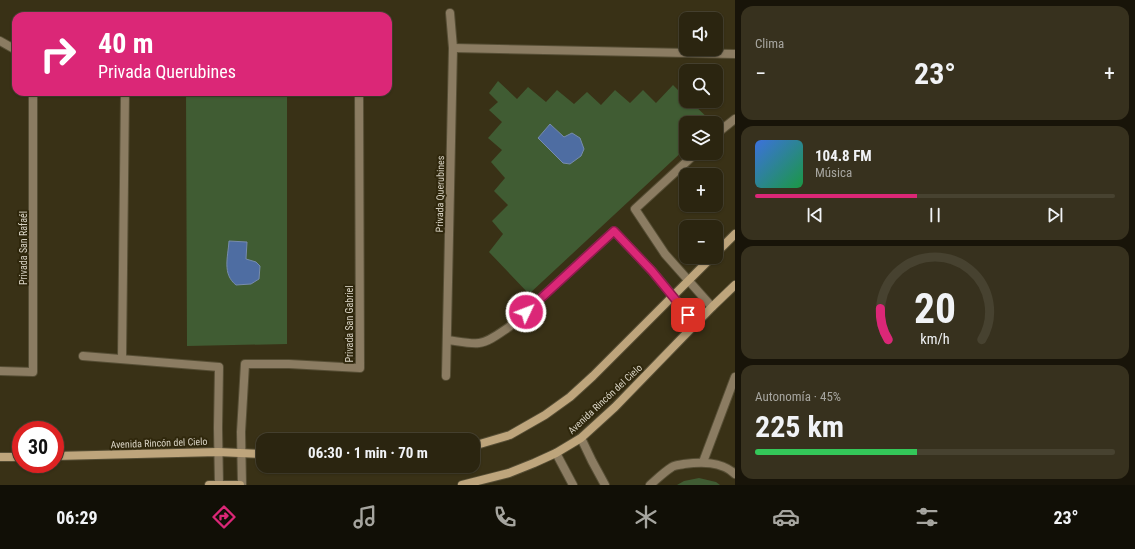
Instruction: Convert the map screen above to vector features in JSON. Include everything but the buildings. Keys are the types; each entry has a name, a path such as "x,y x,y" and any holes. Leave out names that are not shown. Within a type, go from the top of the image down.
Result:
{"street":[{"name":"Privada Querubines","path":"446,376 453,48 450,13"},
{"path":"0,41 12,48"},
{"path":"453,48 735,54"},
{"name":"Privada San Rafaél","path":"0,371 33,372 33,96"},
{"path":"122,358 125,96"},
{"name":"Privada San Gabriel","path":"241,485 245,364 289,364 360,368 359,96"},
{"path":"723,128 735,119"},
{"path":"688,160 634,209 665,254 712,307"},
{"path":"447,340 479,343 495,336 509,327 614,231 652,271 671,296 696,324"},
{"path":"723,246 735,234"},
{"path":"480,444 510,435 545,415 570,397 593,376 671,296 705,264"},
{"name":"Avenida Rincón del Cielo","path":"462,485 509,473 556,453 581,438 615,406 735,285"},
{"path":"83,356 219,367 219,485"},
{"path":"703,462 735,377"},
{"path":"581,438 606,485"},
{"name":"Avenida Rincón del Cielo","path":"64,456 218,452 256,454"},
{"path":"556,453 573,485"},
{"path":"0,458 12,457"},
{"path":"650,485 673,466 703,462 718,464 735,474"},
{"path":"208,485 241,485"}],"green space":[{"path":"498,81 517,99 528,87 546,102 557,90 574,104 587,92 601,105 615,90 630,103 643,90 656,103 673,85 679,91 679,108 697,108 706,116 679,116 679,155 529,294 489,252 503,234 492,221 508,205 494,191 505,178 491,162 502,150 488,138 502,122 489,110 498,102 489,93","holes":["550,124 564,137 538,138"]},
{"path":"186,96 287,96 287,344 187,346","holes":["229,241 247,242 246,259 259,272 259,279 251,284"]},
{"path":"699,478 716,482 720,485 677,485 684,481"}],"water":[{"path":"550,124 564,137 572,133 580,138 584,149 581,156 570,164 563,163 538,138"},
{"path":"229,241 247,242 246,259 256,262 260,266 259,279 251,284 236,285 232,281 227,270"}],"route":[{"path":"526,312 614,231 652,271 688,315"}]}
